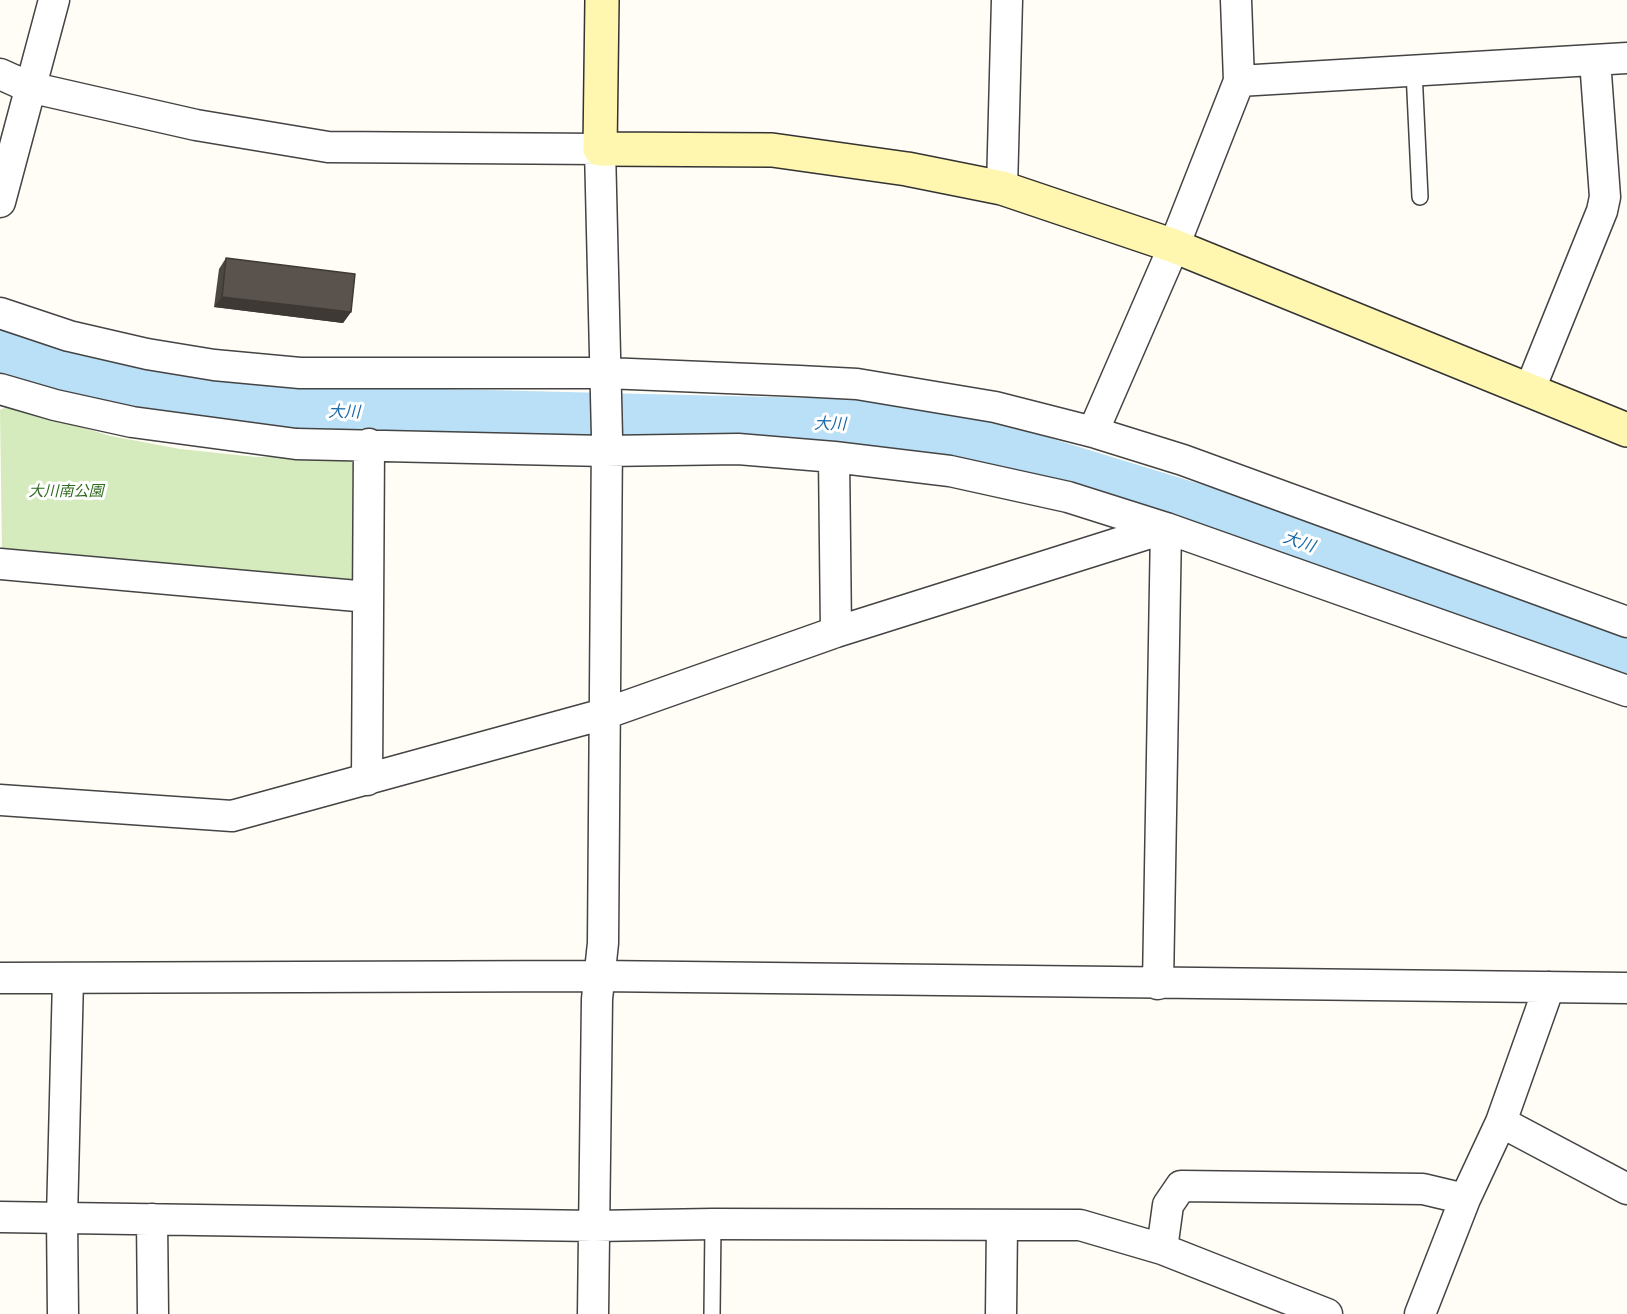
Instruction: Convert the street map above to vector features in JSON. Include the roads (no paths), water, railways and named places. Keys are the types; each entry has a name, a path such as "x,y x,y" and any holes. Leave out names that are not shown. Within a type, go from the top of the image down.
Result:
{"street":[{"path":"0,202 54,0"},
{"path":"594,1314 599,976 603,942 606,381 600,149 602,0"},
{"path":"1002,188 1007,0"},
{"path":"1093,432 1174,246 1239,81 1236,0"},
{"path":"1239,81 1627,58"},
{"path":"1530,389 1602,211 1605,197 1595,60"},
{"path":"0,74 29,87 196,125 327,147 772,150 907,169 1002,188 1174,246 1627,430"},
{"path":"0,313 69,336 147,354 214,365 300,373 606,381 856,384 995,407 1093,432 1183,460 1627,622"},
{"path":"0,389 77,410 206,433 296,444 606,444 738,449 834,457 950,471 1068,497 1166,528 1627,691"},
{"path":"367,780 369,444"},
{"path":"834,457 836,632"},
{"path":"0,800 232,816 604,714 836,632 1166,528"},
{"path":"1158,984 1166,528"},
{"path":"0,564 368,597"},
{"path":"0,978 599,976 1627,988"},
{"path":"63,1314 62,1218 68,979"},
{"path":"1420,1314 1465,1199 1501,1122 1549,987"},
{"path":"1501,1122 1627,1189"},
{"path":"1162,1249 1168,1205 1181,1186 1423,1189 1465,1199"},
{"path":"0,1217 594,1226 1080,1225 1162,1249 1327,1314"},
{"path":"152,1219 153,1314"},
{"path":"1001,1314 1002,1224"}],"lane":[{"path":"1414,71 1420,197"},
{"path":"712,1314 713,1224"}],"waterway":[{"name":"大川","path":"0,353 62,371 213,403 299,411 872,425 995,448 1299,541 1627,666"}],"park label":[{"name":"大川南公園","path":"66,491"}]}
